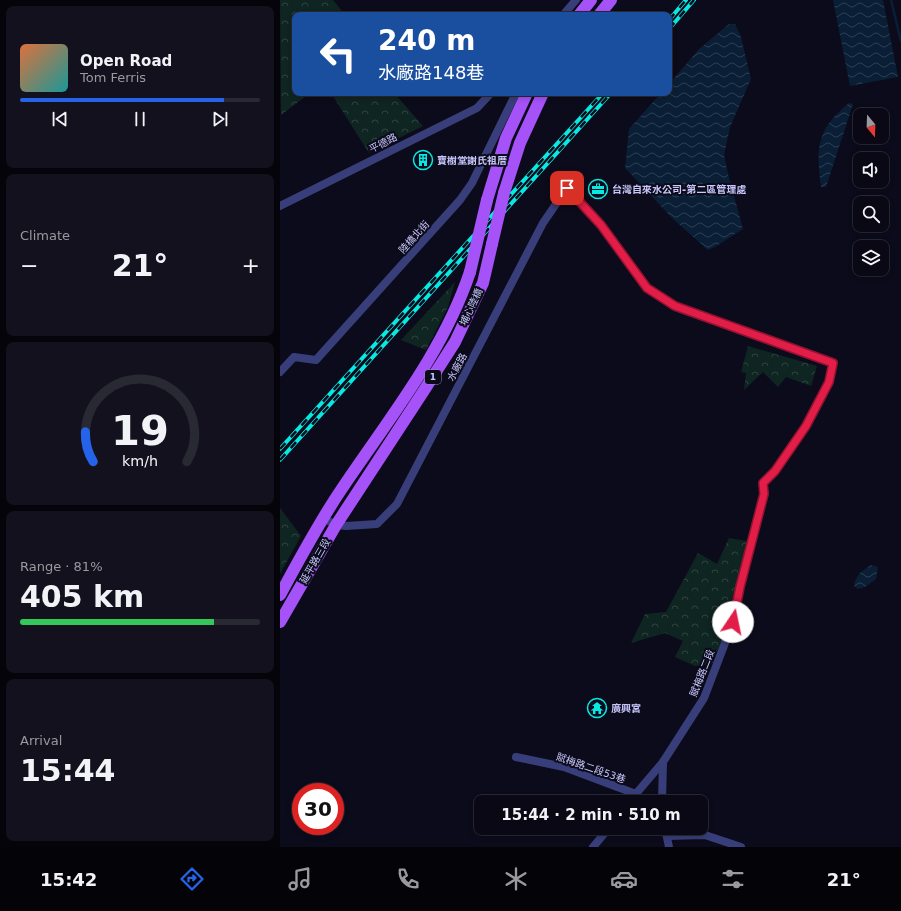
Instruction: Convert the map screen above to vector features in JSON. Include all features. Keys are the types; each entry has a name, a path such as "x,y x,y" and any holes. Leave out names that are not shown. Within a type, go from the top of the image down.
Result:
{"main road":[{"path":"581,12 591,0"},
{"path":"601,12 611,0"},
{"name":"埔心陸橋","path":"340,491 412,385 443,336 456,309 470,272 487,200 506,138 526,96"},
{"name":"埔心陸橋","path":"353,500 455,342 483,283 504,193 520,143 542,96"},
{"name":"延平路三段","path":"280,595 323,518 340,491"},
{"name":"延平路三段","path":"280,622 336,525 353,500"}],"street":[{"path":"566,12 576,0"},
{"name":"平德路","path":"280,206 477,108 489,96"},
{"name":"陸橋北街","path":"280,372 294,357 316,360 460,200 472,183 515,96"},
{"name":"水廠路","path":"323,518 336,525 346,526 377,524 397,504 543,223 567,188 601,225 647,288 675,306 833,363"},
{"name":"賦梅路二段","path":"636,794 663,762 704,698 733,622 740,587 764,494 763,483 775,471 806,426 829,382 833,363"},
{"name":"賦梅路二段53巷","path":"516,757 564,768 636,794"},
{"path":"662,795 663,762"},
{"path":"593,847 602,835"},
{"path":"667,835 669,847"},
{"path":"705,835 741,847"}],"green space":[{"path":"280,0 333,0 343,12 292,12 292,96 306,96 281,115"},
{"path":"333,96 397,96 423,126 369,153"},
{"path":"455,282 448,307 426,350 401,340"},
{"path":"748,346 817,366 811,386 786,377 778,387 763,372 744,390 746,373 741,372"},
{"path":"280,508 301,536 280,574"},
{"path":"729,538 747,541 727,627 712,664 695,666 675,657 683,641 665,633 631,643 645,614 666,612 698,553 717,564"}],"water":[{"path":"833,0 883,0 898,77 850,86"},
{"path":"729,24 735,24 741,37 751,79 730,127 724,155 743,229 708,250 673,219 625,168 629,129 658,96 672,96 672,80 699,49"},
{"path":"849,103 853,104 826,187 821,187 819,173 819,150 824,131 838,113"},
{"path":"871,565 878,567 876,579 865,587 858,589 854,586 856,578 862,571"}],"waterway":[{"path":"891,0 901,41"}],"railway":[{"path":"672,16 686,0"},
{"path":"672,26 694,0"},
{"path":"280,449 600,96"},
{"path":"280,460 608,96"}],"place":[{"name":"寶樹堂謝氏祖厝","path":"423,160"},
{"name":"台灣自來水公司-第二區管理處","path":"598,189"},
{"name":"廣興宮","path":"597,708"}],"route":[{"path":"567,188 601,225 647,288 675,306 833,363 829,382 806,426 775,471 763,483 764,494 740,587 733,622"}]}
